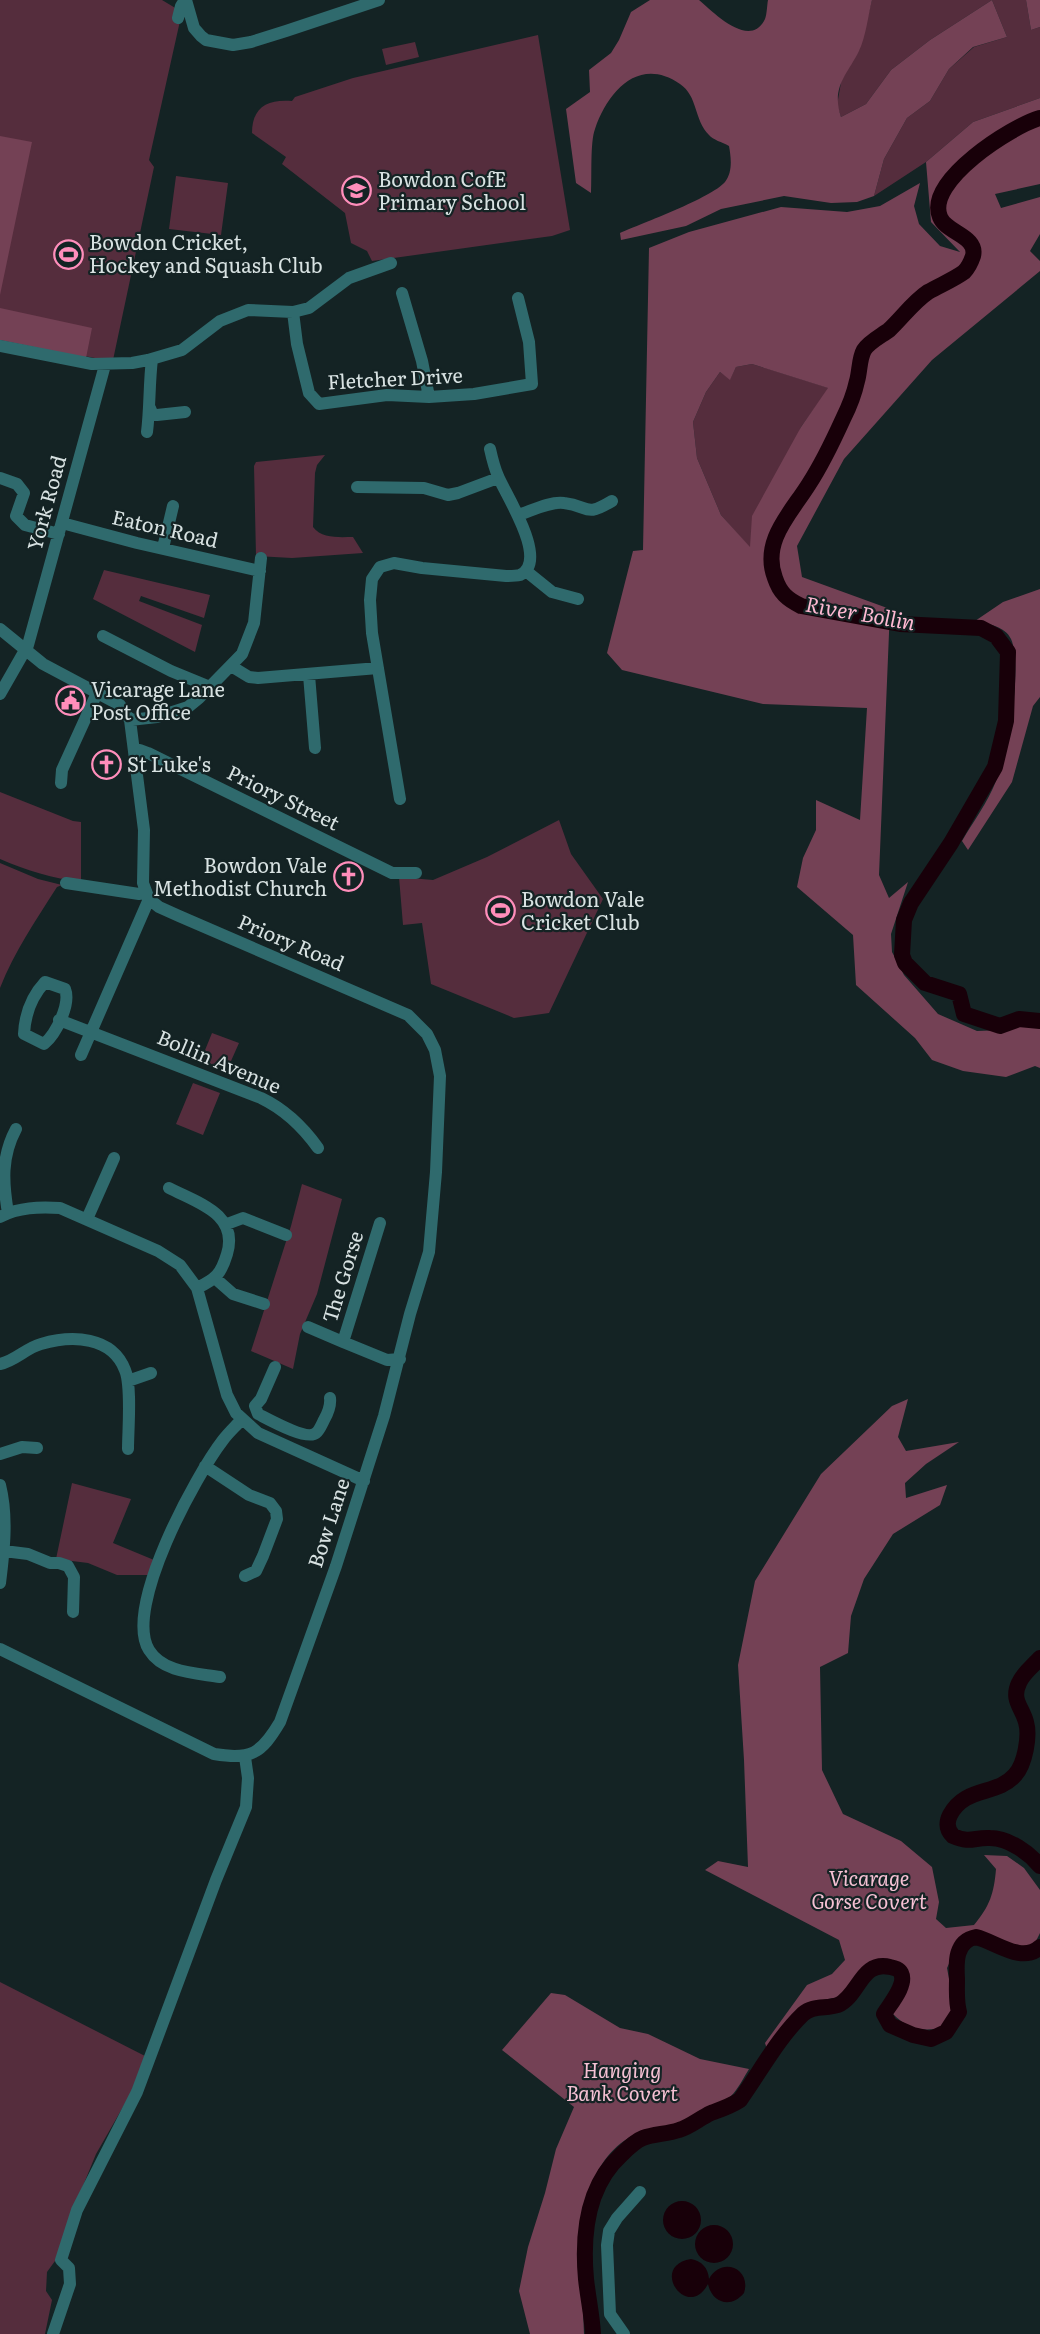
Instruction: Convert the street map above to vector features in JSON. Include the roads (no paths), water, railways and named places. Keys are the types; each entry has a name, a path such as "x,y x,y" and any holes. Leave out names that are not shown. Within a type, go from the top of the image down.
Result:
{"street":[{"path":"186,0 194,28 201,36 213,42 233,45 277,34 379,0"},
{"path":"178,18 181,6 186,0"},
{"path":"0,346 80,363 105,365 152,359 182,350 220,321 248,310 293,312 309,308 349,278 391,263"},
{"path":"402,293 423,361 429,397"},
{"name":"Fletcher Drive","path":"293,312 297,344 309,393 319,404 387,395 429,397 474,394 532,384 529,342 518,298"},
{"path":"147,432 152,359"},
{"name":"York Road","path":"0,694 26,651 105,365"},
{"path":"150,408 153,415 185,412"},
{"path":"400,800 372,633 372,579 385,564 394,563 506,576 520,575 526,570 530,555 529,544 518,515 498,477 490,449"},
{"path":"357,487 424,488 448,495 458,494 498,477"},
{"name":"Eaton Road","path":"0,478 17,484 24,493 16,516 25,525 61,528 260,565 254,623 242,654 231,666"},
{"path":"518,515 563,502 589,511 597,511 612,501"},
{"path":"162,548 173,506"},
{"path":"526,570 552,591 578,599"},
{"path":"0,629 26,651 62,675 120,705 130,720 144,830 143,883 147,895 81,1055"},
{"path":"103,636 171,671 210,687"},
{"path":"130,720 157,717 188,707 231,666 249,677 258,678 378,668"},
{"path":"309,675 315,748"},
{"path":"61,783 62,770 97,693"},
{"name":"Priory Street","path":"134,751 140,750 148,753 392,873 416,873"},
{"path":"66,883 147,895"},
{"name":"Priory Road","path":"147,895 159,907 398,1010 417,1022"},
{"path":"45,982 65,989 67,995 59,1020 50,1039 44,1044 24,1034 32,1000 45,982"},
{"name":"Bollin Avenue","path":"59,1020 274,1104 302,1128 318,1148"},
{"name":"Bow Lane","path":"245,1757 258,1751 269,1740 280,1722 364,1481 429,1252 436,1172 440,1076 435,1050 417,1022"},
{"path":"16,1129 4,1159 4,1215 25,1209 60,1208 169,1257 189,1274 198,1288 227,1395 242,1419 258,1433 283,1446 364,1481"},
{"path":"87,1219 114,1158"},
{"path":"169,1188 209,1209 227,1224 231,1242 224,1264 216,1279 198,1288"},
{"path":"227,1224 243,1218 286,1235"},
{"name":"The Gorse","path":"343,1342 380,1223"},
{"path":"216,1279 232,1294 264,1304"},
{"name":"The Gorse","path":"308,1327 387,1360 400,1359"},
{"path":"0,1364 22,1351 41,1344 81,1339 113,1351 125,1370 128,1381 128,1449"},
{"path":"275,1367 261,1399 255,1406 255,1411 290,1430 310,1435 317,1433 331,1405 330,1398"},
{"path":"128,1381 151,1373"},
{"path":"220,1677 178,1670 155,1658 145,1640 143,1626 155,1573 169,1535 205,1467 224,1438 242,1419"},
{"path":"283,1446 290,1430"},
{"path":"0,1454 22,1447 37,1448"},
{"path":"205,1467 249,1495 270,1503 276,1511 277,1519 256,1571 245,1576"},
{"path":"0,1583 4,1551 1,1494"},
{"path":"4,1551 28,1554 50,1563 68,1566 74,1577 73,1612"},
{"path":"0,1649 213,1755 245,1757 248,1778 246,1806 137,2092 77,2210 62,2260 69,2268 70,2284 53,2334"},
{"path":"624,2334 610,2314 607,2245 609,2231 617,2218 640,2192"}],"waterway":[{"name":"River Bollin","path":"1040,118 992,143 974,157 945,187 939,203 940,217 948,227 971,244 973,256 970,263 964,272 923,296 889,330 866,347 861,357 856,386 849,405 818,469 780,528 772,552 772,565 779,588 788,598 801,606 900,624 981,628 996,636 1008,652 1006,721 995,767 951,843 911,903 904,920 902,955 905,963 925,983 959,994 964,1014 1000,1026 1019,1019 1040,1021"},
{"name":"River Bollin","path":"1040,1658 1023,1676 1016,1694 1026,1722 1027,1735 1026,1750 1019,1770 1008,1782 964,1799 950,1815 948,1824 953,1836 964,1840 990,1838 1011,1843 1024,1851 1040,1866"},
{"name":"River Bollin","path":"593,2334 585,2262 589,2212 601,2181 610,2167 631,2145 643,2138 683,2129 740,2100 777,2044 803,2014 815,2008 838,2005 873,1969 880,1966 890,1967 901,1973 900,1989 884,2014 890,2025 913,2035 931,2039 946,2032 959,2012 957,1960 964,1943 976,1937 1017,1953 1033,1952 1040,1947"}],"place":[{"name":"Bowdon CofE Primary School","path":"357,191"},
{"name":"Bowdon Cricket, Hockey and Squash Club","path":"68,254"},
{"name":"Vicarage Lane Post Office","path":"70,701"},
{"name":"St Luke's","path":"106,765"},
{"name":"Bowdon Vale Methodist Church","path":"348,877"},
{"name":"Bowdon Vale Cricket Club","path":"500,911"}],"park label":[{"name":"Vicarage Gorse Covert","path":"869,1890"},
{"name":"Hanging Bank Covert","path":"622,2082"}]}
